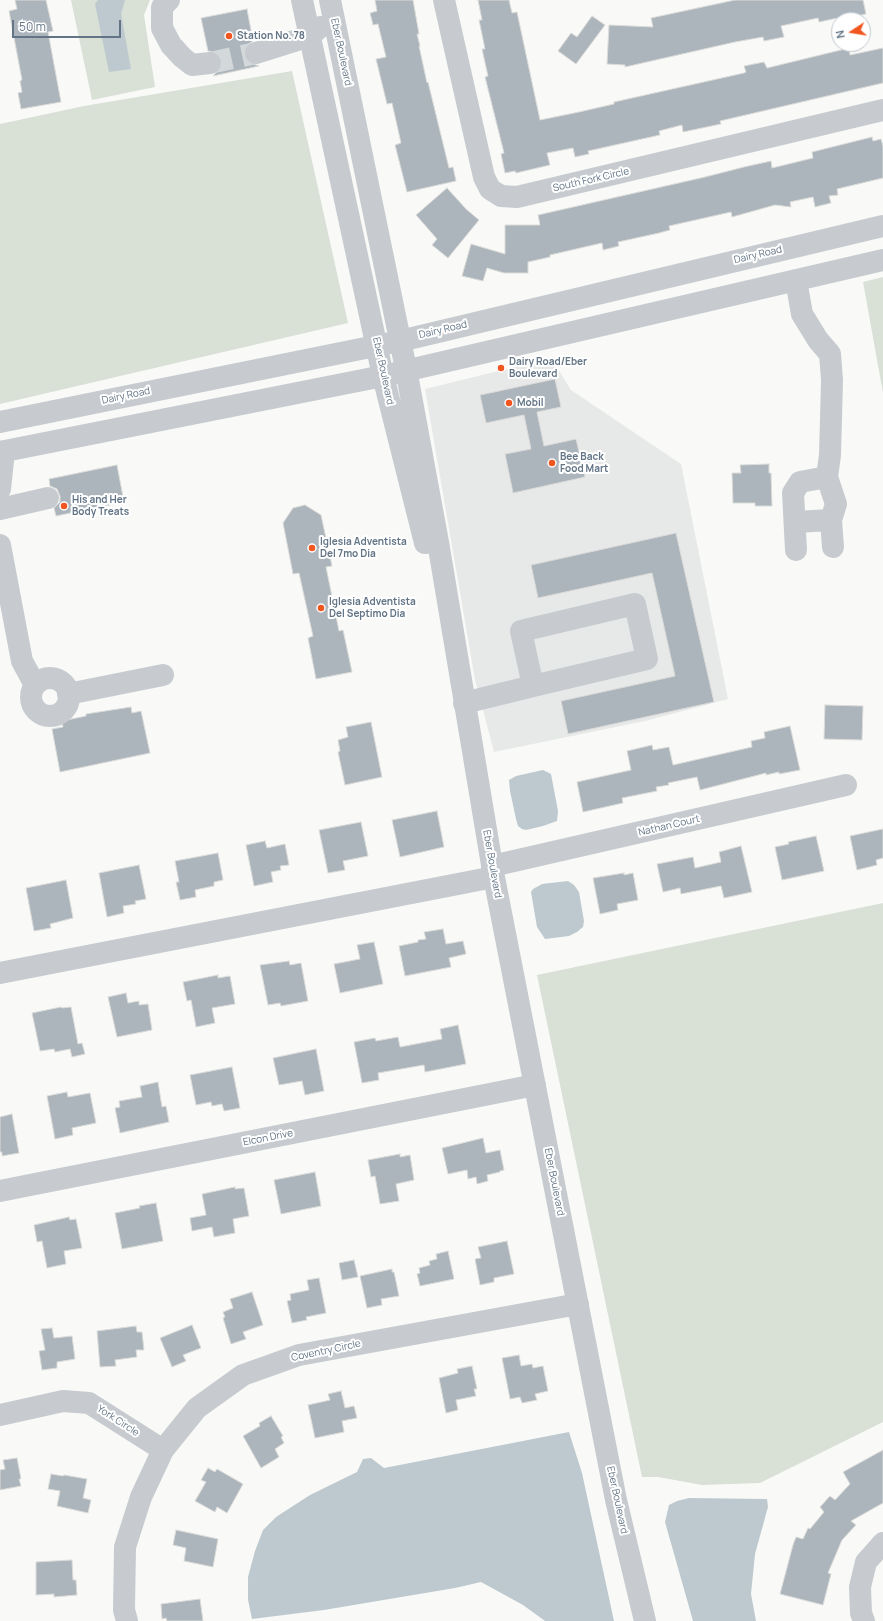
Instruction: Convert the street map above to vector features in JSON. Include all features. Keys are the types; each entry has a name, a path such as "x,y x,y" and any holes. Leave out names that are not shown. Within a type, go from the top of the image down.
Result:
{"street":[{"path":"169,0 162,7 162,28 171,45 192,65 210,63"},
{"name":"Eber Boulevard","path":"302,0 383,376 427,552 470,741"},
{"name":"South Fork Circle","path":"444,0 484,178 490,189 501,196 517,197 883,110"},
{"path":"256,53 310,36 318,29 331,1"},
{"name":"Eber Boulevard","path":"331,1 406,369 438,542 493,872 616,1500 645,1621"},
{"name":"Dairy Road","path":"0,422 400,341 883,226"},
{"path":"0,489 2,452 383,376 406,369 564,335 883,260"},
{"path":"796,280 802,314 818,340 830,354 832,380 828,477 836,504 831,520 833,547"},
{"path":"796,550 793,493 800,482 828,477"},
{"path":"0,509 48,498"},
{"path":"795,522 831,520"},
{"path":"0,545 22,661 35,685"},
{"path":"464,703 647,659 635,604 521,631 533,686"},
{"path":"68,694 163,675"},
{"path":"46,678 52,678 64,684 68,694 68,702 62,712 56,715 44,716 38,713 31,703 30,696 35,685 46,678"},
{"name":"Nathan Court","path":"493,872 846,786"},
{"path":"0,973 493,872"},
{"name":"Elcon Drive","path":"0,1191 535,1085"},
{"name":"Coventry Circle","path":"127,1621 124,1610 125,1547 141,1497 163,1450 197,1408 243,1375 299,1355 578,1304"},
{"name":"York Circle","path":"0,1415 62,1401 89,1403 163,1450"},
{"path":"864,1621 861,1613 860,1587 866,1562 883,1543"}],"shaded area":[{"path":"71,0 150,0 144,15 155,87 92,100"},
{"path":"98,0 125,0 121,14 131,69 109,72 95,4"},
{"path":"292,71 348,323 0,404 0,124 84,106"},
{"path":"883,277 883,393 863,282"},
{"path":"551,358 571,390 681,464 728,699 645,721 494,752 475,680 425,389"},
{"path":"543,770 551,774 558,811 557,821 526,830 522,829 518,826 516,819 509,780 516,776"},
{"path":"568,881 574,885 579,892 584,921 583,927 569,936 545,939 537,927 531,892 533,889 542,884"},
{"path":"883,903 883,1422 760,1483 702,1485 658,1477 642,1477 537,975"},
{"path":"569,1432 582,1473 614,1621 545,1621 523,1605 481,1582 455,1588 324,1610 252,1619 248,1600 248,1577 255,1551 263,1530 276,1517 310,1495 357,1472 363,1459 371,1458 384,1468"},
{"path":"689,1498 767,1499 768,1507 755,1554 751,1594 756,1621 693,1621 665,1522 669,1505"}],"building":[{"path":"15,0 46,0 53,31 48,32 61,102 21,109 18,93 22,92 20,81 22,80 9,11 17,9"},
{"path":"375,0 413,0 419,34 417,34 419,46 427,83 428,82 449,168 453,167 456,181 407,192 395,145 401,143 392,103 387,104 376,59 386,57 378,24 373,25 370,13 377,11"},
{"path":"478,0 509,0 512,13 517,12 540,120 744,73 746,72 744,66 764,62 767,68 833,52 850,52 850,55 871,52 871,51 883,48 883,83 720,121 721,124 683,132 682,125 659,131 660,135 588,151 589,154 575,157 573,148 547,153 550,165 516,173 515,171 505,173 501,154 504,153 485,77 488,76 482,49 485,49 479,20 482,20"},
{"path":"735,0 863,0 866,12 831,12 831,19 819,22 818,18 781,26 784,37 764,41 763,37 735,42 625,67 625,65 607,64 609,25 653,27 651,18"},
{"name":"Station No. 78","path":"247,9 253,41 247,45 244,51 244,56 248,62 259,66 213,76 221,68 222,61 220,55 215,52 208,51 201,18"},
{"path":"592,16 605,25 576,64 558,51 571,33 577,37"},
{"path":"872,137 873,141 881,139 883,146 883,178 837,189 838,195 829,196 831,203 815,207 813,197 790,202 791,207 775,205 732,217 731,212 669,226 670,230 618,242 619,246 603,250 602,243 550,255 550,257 528,262 528,273 504,273 487,268 483,281 462,276 471,244 505,254 505,225 540,225 538,215 771,161 772,168 813,158 812,152"},
{"path":"447,188 466,209 479,220 448,258 432,245 437,239 416,215"},
{"path":"555,379 561,407 537,412 544,446 576,439 585,477 513,493 505,454 531,449 524,415 486,423 480,395"},
{"path":"769,464 769,473 771,473 772,506 755,506 755,503 733,503 732,473 741,473 740,465"},
{"path":"117,465 124,502 56,516 54,508 60,502 60,496 57,489 50,486 49,479"},
{"name":"Iglesia Adventista Del Septimo Dia","path":"305,505 321,515 332,566 326,567 339,631 343,630 352,672 316,679 308,638 313,636 299,573 293,574 283,523 293,508"},
{"path":"676,533 714,702 568,734 561,701 675,676 652,573 538,598 531,565"},
{"path":"825,705 863,706 862,740 824,739"},
{"path":"131,707 132,713 141,711 150,753 60,772 52,729 63,727 62,721 86,716 86,714"},
{"path":"371,722 382,777 345,785 338,752 340,751 338,740 348,737 346,727"},
{"path":"790,726 800,770 779,774 779,772 766,775 766,773 700,790 697,777 656,787 657,791 622,798 623,803 583,812 577,782 631,770 627,751 652,745 653,750 669,747 673,765 752,747 751,741 765,738 764,732"},
{"path":"437,811 444,847 400,857 392,820"},
{"path":"361,822 368,856 343,861 345,870 328,873 319,830"},
{"path":"883,829 883,858 876,860 877,865 857,870 850,836"},
{"path":"816,836 824,871 782,880 775,847 789,844 788,842"},
{"path":"265,841 267,848 285,844 289,865 280,866 281,870 271,872 273,882 254,886 246,845"},
{"path":"741,846 752,892 724,898 721,886 681,894 680,888 663,892 657,864 693,857 695,868 721,862 719,852"},
{"path":"218,853 223,880 214,882 214,886 195,890 196,897 180,900 176,882 179,882 175,861"},
{"path":"139,865 146,899 135,901 136,904 123,906 124,913 107,917 99,873"},
{"path":"624,873 624,875 633,873 638,900 617,904 618,910 600,914 593,878"},
{"path":"66,880 73,918 50,924 51,928 34,931 26,888"},
{"path":"443,929 446,944 463,941 466,954 449,958 451,967 405,976 399,946 426,939 424,932"},
{"path":"374,942 383,984 340,993 334,964 360,959 357,945"},
{"path":"289,961 290,965 301,963 308,1001 281,1006 280,1003 268,1005 260,965"},
{"path":"218,975 218,978 230,976 235,1004 212,1008 215,1023 196,1027 191,1000 187,1001 183,982"},
{"path":"126,993 128,1003 139,1001 139,1005 148,1004 152,1030 117,1037 108,997"},
{"path":"61,1007 71,1007 78,1044 82,1043 85,1054 72,1057 70,1049 55,1052 54,1049 40,1051 32,1013"},
{"path":"458,1025 466,1064 425,1072 424,1065 378,1073 379,1080 362,1083 354,1042 375,1038 376,1041 398,1037 400,1047 442,1039 440,1029"},
{"path":"316,1049 324,1091 305,1095 302,1081 279,1085 273,1058"},
{"path":"232,1067 240,1108 224,1111 222,1104 212,1106 211,1102 196,1105 190,1075"},
{"path":"158,1082 162,1107 166,1106 169,1122 120,1133 115,1108 120,1107 119,1101 142,1097 140,1086"},
{"path":"67,1092 68,1097 90,1093 96,1123 72,1128 73,1135 55,1139 47,1096"},
{"path":"12,1114 19,1153 2,1156 2,1152 0,1152 0,1117"},
{"path":"483,1138 486,1153 500,1150 504,1170 487,1175 488,1181 477,1184 476,1177 468,1179 467,1170 448,1174 442,1148"},
{"path":"400,1154 400,1157 410,1155 414,1180 396,1184 399,1201 380,1204 375,1176 371,1177 368,1160"},
{"path":"315,1172 321,1206 281,1214 274,1180"},
{"path":"235,1187 235,1189 244,1188 249,1216 233,1219 235,1233 214,1237 212,1227 192,1231 190,1218 206,1215 202,1194"},
{"path":"156,1203 163,1241 122,1249 115,1213"},
{"path":"69,1217 70,1220 76,1219 82,1248 64,1251 66,1264 47,1268 42,1241 37,1242 34,1225"},
{"path":"507,1241 514,1274 494,1278 494,1282 480,1285 475,1259 481,1258 478,1247"},
{"path":"448,1251 454,1279 420,1286 417,1274 420,1273 419,1268 430,1265 429,1261 437,1259 436,1254"},
{"path":"354,1260 358,1277 342,1280 339,1263"},
{"path":"392,1269 399,1296 381,1299 382,1305 367,1308 360,1276"},
{"path":"319,1278 326,1313 306,1317 307,1320 292,1323 287,1301 291,1300 290,1294 309,1290 307,1280"},
{"path":"252,1292 263,1325 243,1332 246,1339 231,1344 223,1318 225,1317 223,1312 233,1308 230,1299"},
{"path":"192,1325 201,1348 183,1355 186,1361 172,1367 160,1338"},
{"path":"136,1326 137,1332 142,1332 144,1350 136,1350 137,1357 115,1360 116,1366 100,1367 97,1331"},
{"path":"52,1328 54,1338 72,1336 75,1359 57,1362 57,1368 42,1370 39,1351 45,1350 41,1329"},
{"path":"519,1355 521,1366 532,1364 533,1368 543,1366 548,1391 535,1394 537,1400 522,1403 520,1397 510,1399 502,1358"},
{"path":"472,1366 477,1389 474,1389 476,1396 456,1400 458,1410 446,1413 439,1378 458,1373 457,1369"},
{"path":"341,1391 345,1408 354,1406 357,1418 342,1421 344,1432 315,1438 308,1405 330,1400 328,1394"},
{"path":"271,1416 283,1436 281,1437 284,1443 275,1449 279,1457 261,1468 243,1436 260,1426 259,1423"},
{"path":"883,1450 883,1503 851,1521 856,1525 842,1540 828,1573 831,1574 823,1605 780,1594 796,1537 803,1539 808,1528 810,1529 824,1512 820,1507 830,1496 835,1500 850,1484 843,1472"},
{"path":"17,1458 21,1486 0,1490 0,1470 5,1469 3,1460"},
{"path":"208,1468 215,1472 217,1469 243,1484 227,1513 217,1507 215,1512 195,1501 206,1482 201,1480"},
{"path":"51,1474 87,1479 83,1498 91,1500 88,1513 57,1506 60,1491 48,1489"},
{"path":"176,1530 218,1539 213,1567 184,1561 186,1548 173,1545"},
{"path":"72,1560 73,1580 76,1580 77,1595 54,1597 54,1594 36,1595 36,1562"},
{"path":"200,1599 203,1621 167,1621 166,1618 162,1619 161,1604"}],"tunnel":[{"path":"210,63 256,53"}],"place":[{"name":"Station No. 78","path":"229,36"},
{"name":"Dairy Road/Eber Boulevard","path":"501,368"},
{"name":"Mobil","path":"509,403"},
{"name":"Bee Back Food Mart","path":"552,463"},
{"name":"His and Her Body Treats","path":"64,506"},
{"name":"Iglesia Adventista Del 7mo Dia","path":"312,548"},
{"name":"Iglesia Adventista Del Septimo Dia","path":"321,608"}]}
